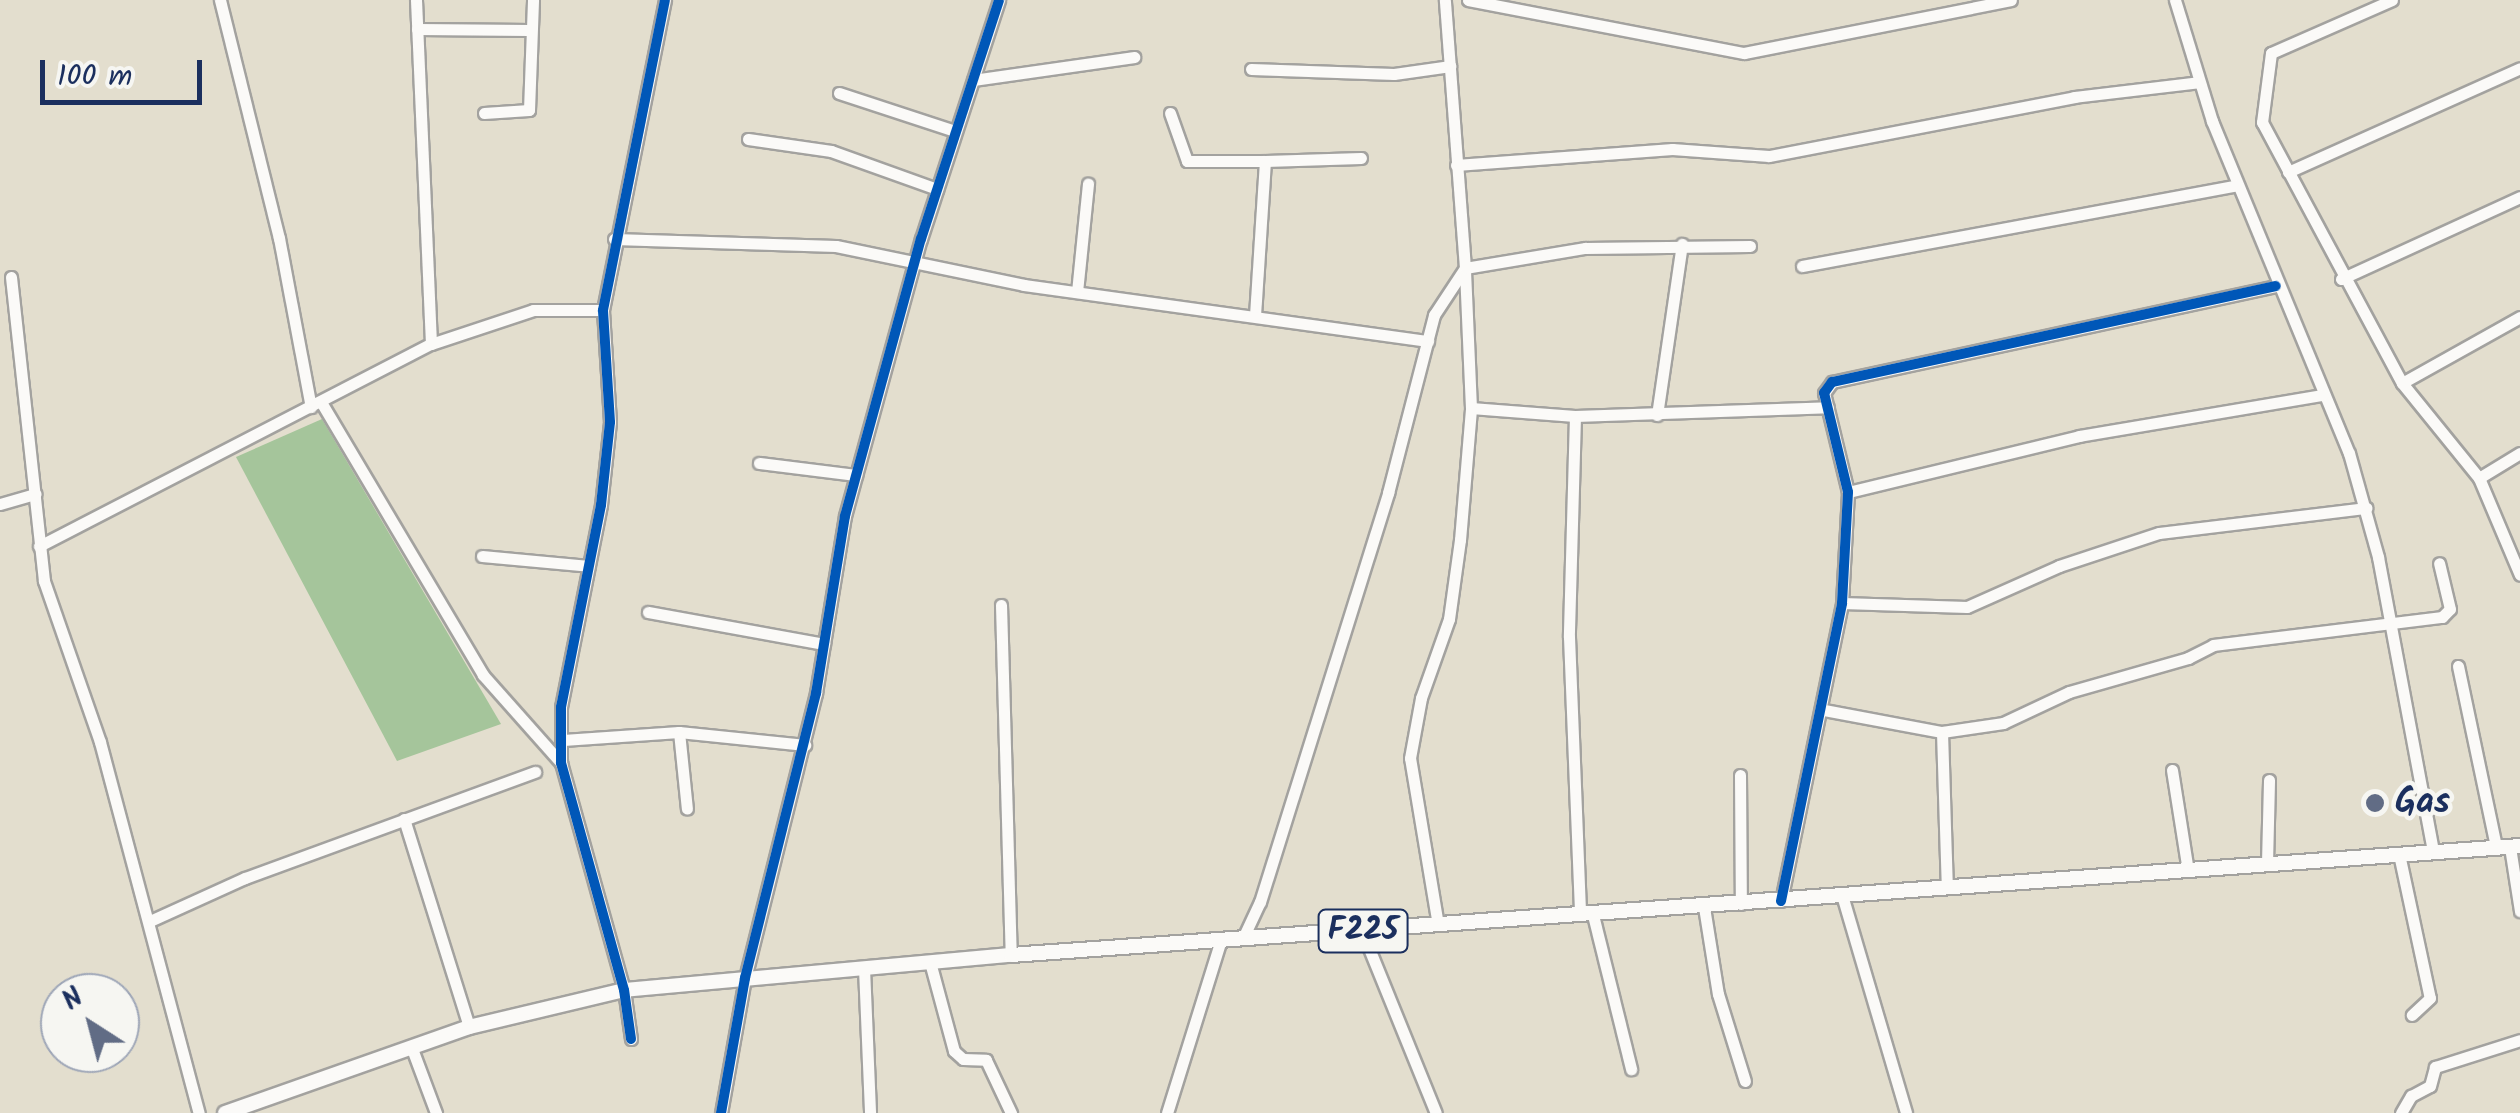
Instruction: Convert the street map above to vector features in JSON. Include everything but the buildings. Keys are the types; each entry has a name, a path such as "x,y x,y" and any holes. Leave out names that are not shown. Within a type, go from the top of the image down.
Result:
{"main road":[{"name":"F225","path":"225,1113 468,1027 624,990 1011,955 2509,847"}],"street":[{"path":"220,0 280,238 316,405 483,675 560,763"},
{"path":"416,0 431,344"},
{"path":"484,113 528,110 533,0"},
{"path":"631,1040 624,990 560,763 567,665 589,566 610,422 602,310 666,0"},
{"path":"721,1113 745,978 804,745 856,475 913,267 998,0"},
{"path":"1438,925 1410,758 1420,698 1448,620 1471,408 1446,0"},
{"path":"1468,0 1744,53 2011,0"},
{"path":"2175,0 2199,82 2237,185 2366,508 2434,852"},
{"path":"2392,0 2279,49 2265,62 2269,91 2262,122 2340,279 2402,384 2479,478 2520,576"},
{"path":"418,29 529,30"},
{"path":"973,80 1134,57"},
{"path":"1251,69 1394,74 1450,66"},
{"path":"2288,172 2520,68"},
{"path":"1456,164 1672,150 1769,156 2074,97 2199,82"},
{"path":"840,93 955,132"},
{"path":"1170,114 1187,161 1361,158"},
{"path":"748,139 830,151 937,189"},
{"path":"1255,316 1265,161"},
{"path":"1077,292 1088,184"},
{"path":"1802,266 2237,185"},
{"path":"2340,279 2520,197"},
{"path":"614,240 780,239 836,246 913,267 1428,340"},
{"path":"1657,415 1682,244"},
{"path":"1242,938 1260,902 1388,493 1442,296 1465,268 1585,248 1750,246"},
{"path":"11,277 39,546 56,622 100,742 199,1113"},
{"path":"1781,901 1824,710 1842,603 1848,492 1824,393 1852,373 2276,286"},
{"path":"39,546 431,344 533,310 602,310"},
{"path":"2402,384 2520,317"},
{"path":"1848,492 2133,425 2322,394"},
{"path":"1471,408 1575,416 1828,406"},
{"path":"1575,416 1569,637 1586,915 1631,1069"},
{"path":"2479,478 2520,453"},
{"path":"758,463 856,475"},
{"path":"0,504 36,494"},
{"path":"1842,603 1967,607 2059,566 2159,533 2366,508"},
{"path":"482,556 589,566"},
{"path":"1824,710 1942,732 2002,723 2069,692 2188,658 2214,645 2447,614 2439,563"},
{"path":"1001,605 1011,955"},
{"path":"648,612 824,644"},
{"path":"2458,666 2509,847 2520,911"},
{"path":"563,740 680,732 804,745"},
{"path":"680,732 687,810"},
{"path":"1942,732 1946,887"},
{"path":"2172,770 2188,871"},
{"path":"150,922 245,878 535,772"},
{"path":"1740,774 1741,904"},
{"path":"2268,863 2269,780"},
{"path":"404,819 468,1027"},
{"path":"2399,854 2430,998 2412,1016"},
{"path":"1842,894 1906,1113"},
{"path":"1704,907 1718,994 1745,1082"},
{"path":"1362,931 1436,1113"},
{"path":"1167,1113 1221,940"},
{"path":"930,962 954,1051 963,1059 986,1060 1011,1113"},
{"path":"864,968 870,1113"},
{"path":"2401,1113 2411,1096 2430,1086 2435,1067 2520,1040"},
{"path":"411,1046 436,1113"}],"green space":[{"path":"322,419 501,724 397,761 236,457"}],"cycle path":[{"path":"631,1039 624,990 561,763 561,707 601,505 610,422 603,310 665,0"},
{"path":"721,1113 745,978 816,693 845,516 921,239 999,0"},
{"path":"1781,901 1842,603 1848,492 1824,393 1832,382 2276,286"}],"place":[{"name":"Gas","path":"2375,803"}]}
